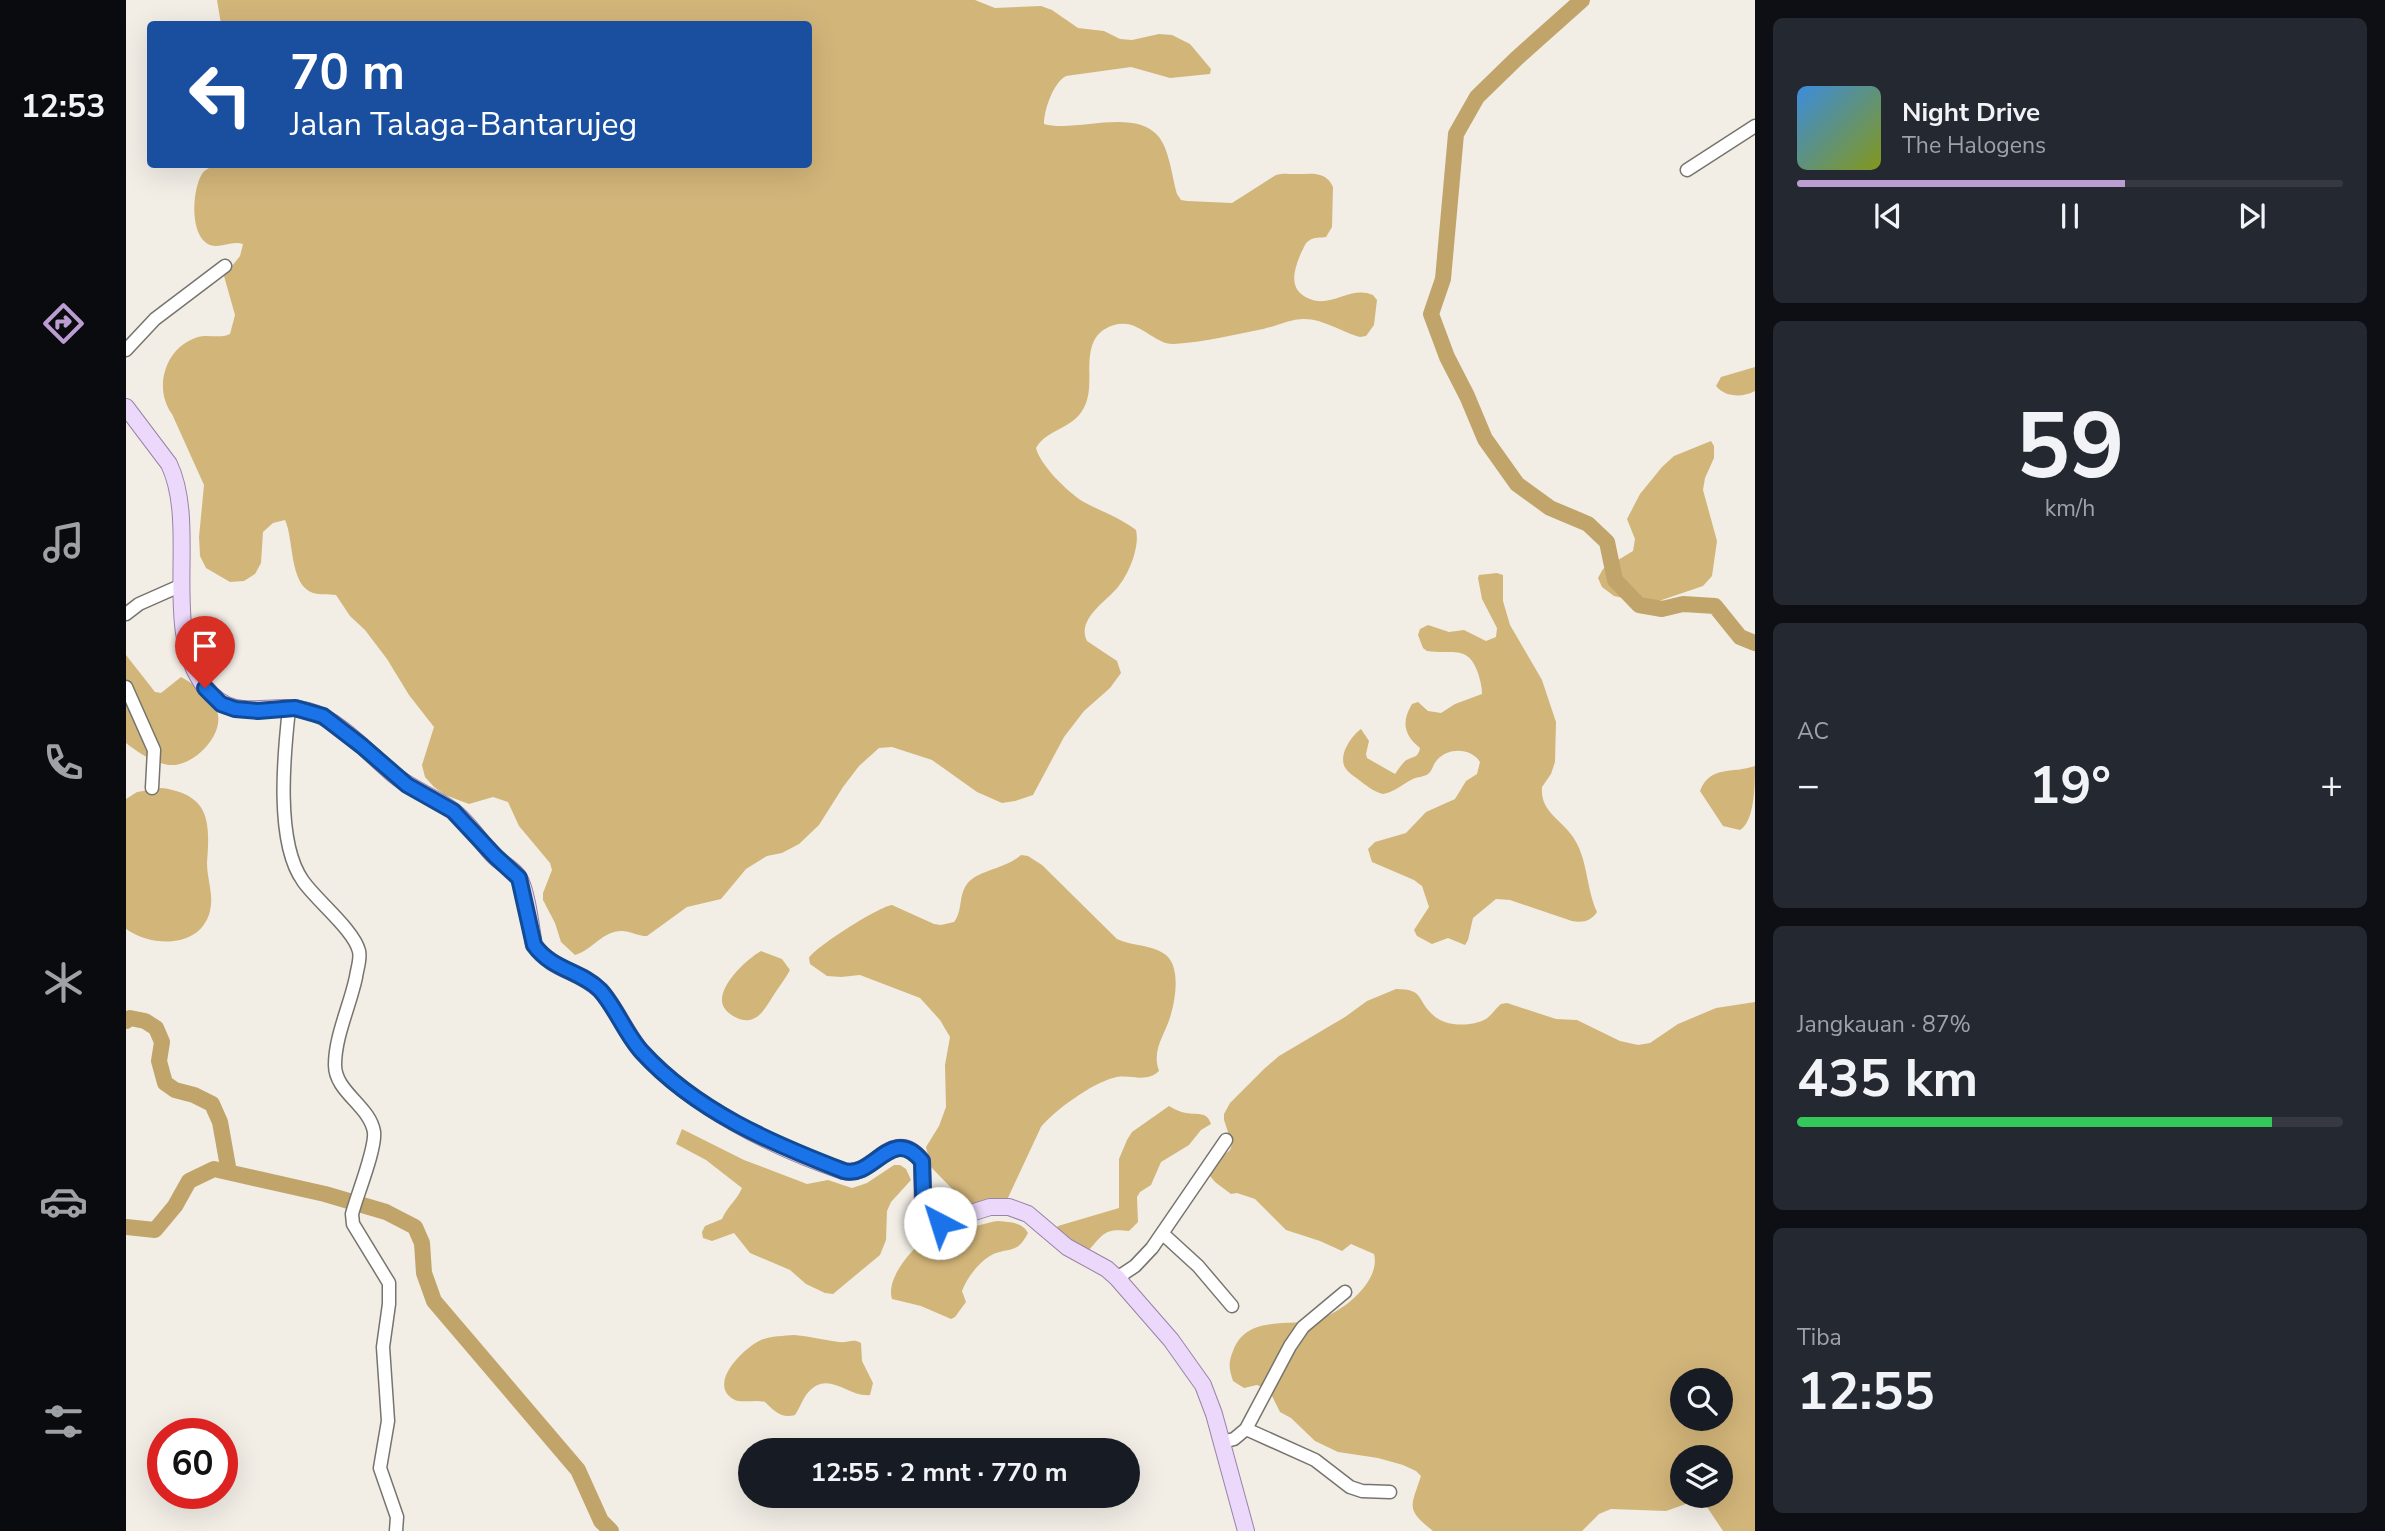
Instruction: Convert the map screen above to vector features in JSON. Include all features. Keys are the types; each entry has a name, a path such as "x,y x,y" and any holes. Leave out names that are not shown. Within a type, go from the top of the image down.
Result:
{"main road":[{"path":"126,407 169,464 174,475 180,504 185,635 195,668 205,688 221,704 235,709 289,709 310,711 323,716 407,785 453,811 519,878 534,945 540,953 549,962 601,991 641,1051 707,1106 737,1125 850,1172 863,1170 890,1150 902,1148 911,1151 922,1161 923,1216 927,1221 936,1224 990,1208 1009,1207 1028,1214 1067,1247 1107,1269 1118,1278 1171,1340 1203,1385 1222,1442 1246,1531"}],"street":[{"path":"1687,170 1755,126"},
{"path":"126,350 155,319 225,266"},
{"path":"126,614 139,604 182,584"},
{"path":"126,687 154,750 152,788"},
{"path":"289,709 282,767 288,839 293,861 301,878 354,940 359,952 353,990 335,1055 335,1068 339,1080 358,1107 369,1117 374,1133 352,1214 353,1224 360,1238 389,1283 383,1347 388,1420 380,1468 397,1517 396,1531"},
{"path":"1118,1278 1135,1266 1163,1234 1226,1140"},
{"path":"1163,1234 1198,1266 1232,1306"},
{"path":"1222,1442 1234,1439 1246,1429 1303,1327 1345,1292"},
{"path":"1246,1429 1315,1460 1350,1486 1362,1491 1390,1492"}],"shaded area":[{"path":"217,0 975,0 995,8 1041,6 1052,10 1078,28 1104,31 1120,39 1172,35 1190,44 1211,69 1210,74 1170,78 1131,67 1066,76 1057,84 1050,97 1044,124 1072,126 1121,122 1148,128 1163,143 1181,200 1232,203 1276,175 1321,175 1330,181 1333,187 1332,227 1326,237 1313,238 1306,244 1296,266 1295,285 1303,295 1318,301 1357,293 1373,295 1377,300 1374,325 1366,336 1360,337 1319,321 1299,319 1230,336 1174,344 1158,340 1126,324 1105,329 1097,336 1090,353 1088,394 1081,412 1069,424 1047,436 1036,448 1048,470 1076,497 1136,530 1135,552 1126,575 1089,618 1085,633 1087,641 1117,661 1121,673 1110,688 1084,711 1064,737 1033,795 1002,803 977,792 932,760 892,747 879,748 859,766 819,825 799,844 782,853 767,856 746,869 721,899 687,907 647,936 614,932 575,955 561,942 543,900 552,870 550,863 519,826 508,802 493,797 469,804 445,795 425,777 422,765 434,727 409,695 387,659 365,630 350,616 336,595 313,593 305,588 293,561 285,520 273,523 263,532 261,563 255,574 244,581 230,582 206,568 200,556 204,485 166,404 163,381 170,359 187,342 202,336 230,334 235,315 224,276 240,256 243,244 214,246 203,240 198,233 194,212 196,191 203,172 210,168 812,168 812,21 220,21"},
{"path":"1755,367 1755,391 1734,395 1716,386 1721,377"},
{"path":"1711,441 1714,458 1703,490 1717,541 1712,576 1703,586 1650,604 1614,596 1602,587 1598,578 1603,569 1633,551 1635,539 1627,519 1640,494 1674,456"},
{"path":"1479,575 1503,575 1503,601 1510,625 1542,680 1556,722 1555,762 1542,787 1544,803 1578,846 1597,912 1589,919 1576,922 1510,900 1496,899 1473,918 1465,945 1448,938 1432,944 1417,936 1414,930 1429,907 1422,886 1372,862 1368,849 1375,842 1406,833 1426,812 1455,799 1466,781 1477,774 1480,762 1471,754 1454,751 1437,760 1425,776 1383,794 1371,789 1346,769 1344,753 1349,742 1361,729 1369,741 1367,758 1395,774 1405,761 1416,756 1420,748 1410,738 1406,728 1406,717 1412,704 1418,702 1428,711 1441,713 1455,704 1482,694 1478,673 1469,658 1458,653 1427,651 1418,635 1420,629 1428,625 1449,632 1464,630 1486,641 1496,637 1497,628 1482,599 1478,578"},
{"path":"126,655 155,692 161,693 181,677 198,688 213,703 218,724 210,741 196,756 170,765 147,757 126,743"},
{"path":"1755,766 1749,819 1740,830 1723,826 1700,791 1704,783 1716,774"},
{"path":"162,788 183,793 200,806 206,819 208,834 210,911 197,932 175,941 149,939 126,929 126,799 137,792"},
{"path":"1021,855 1028,856 1042,865 1117,939 1152,948 1169,958 1175,972 1174,999 1158,1049 1159,1071 1143,1078 1113,1078 1074,1098 1041,1127 1006,1202 955,1210 958,1195 931,1167 926,1147 939,1126 946,1107 945,1065 950,1037 940,1020 920,998 860,975 827,976 810,964 809,958 848,928 892,905 934,924 954,922 959,913 962,893 972,879"},
{"path":"761,951 782,959 790,970 760,1015 743,1020 728,1012 722,1004 723,994 736,972"},
{"path":"1396,989 1416,993 1428,1010 1444,1022 1473,1023 1486,1019 1501,1004 1507,1003 1556,1019 1577,1020 1620,1041 1638,1045 1650,1043 1678,1024 1716,1008 1755,1002 1755,1531 1723,1531 1708,1508 1733,1508 1733,1445 1670,1445 1670,1508 1674,1508 1666,1511 1611,1509 1599,1514 1582,1531 1433,1531 1414,1512 1413,1501 1421,1476 1416,1471 1378,1458 1338,1452 1315,1441 1291,1418 1280,1412 1269,1390 1257,1385 1244,1388 1233,1381 1231,1355 1248,1331 1271,1324 1308,1321 1329,1315 1358,1294 1372,1275 1374,1254 1351,1244 1342,1251 1286,1230 1255,1199 1237,1193 1231,1194 1206,1171 1230,1150 1232,1144 1224,1114 1230,1103 1279,1056 1367,1001"},
{"path":"1169,1106 1184,1113 1204,1115 1211,1124 1201,1130 1189,1145 1161,1162 1151,1185 1137,1197 1138,1222 1129,1231 1115,1230 1105,1233 1088,1251 1056,1229 1058,1226 1119,1208 1119,1159 1127,1140 1132,1132"},
{"path":"682,1129 744,1160 807,1184 828,1180 852,1188 867,1183 894,1165 900,1165 906,1169 911,1180 891,1202 887,1211 886,1240 880,1255 833,1294 806,1284 790,1270 750,1253 734,1233 712,1241 703,1238 705,1226 722,1219 742,1188 706,1160 676,1144"},
{"path":"998,1221 1019,1225 1028,1233 1018,1246 991,1255 976,1269 962,1291 966,1302 955,1317 951,1319 921,1306 892,1299 891,1290 897,1271 927,1238 942,1231"},
{"path":"794,1335 861,1343 862,1361 873,1383 870,1395 862,1395 830,1383 822,1384 806,1395 795,1415 786,1416 765,1402 736,1400 726,1392 726,1375 746,1350 765,1339"}],"waterway":[{"path":"1582,0 1477,97 1456,134 1443,279 1431,314 1447,357 1485,439 1517,484 1550,508 1588,524 1607,542 1615,580 1639,605 1662,609 1683,604 1715,606 1740,637 1755,643"},
{"path":"126,1021 130,1018 145,1021 156,1028 162,1042 159,1061 165,1083 175,1090 212,1104 220,1122 229,1172"},
{"path":"126,1227 155,1230 175,1206 189,1181 214,1169 325,1194 386,1212 415,1227 422,1243 424,1273 434,1301 578,1470 601,1521 611,1531"}],"route":[{"path":"205,688 221,704 235,709 258,711 295,708 323,716 407,785 453,811 502,863 510,868 519,878 534,945 540,953 549,962 601,991 641,1051 678,1084 737,1125 844,1171 863,1170 890,1150 902,1148 911,1151 920,1158 923,1165 924,1219 933,1224 940,1223"}]}
